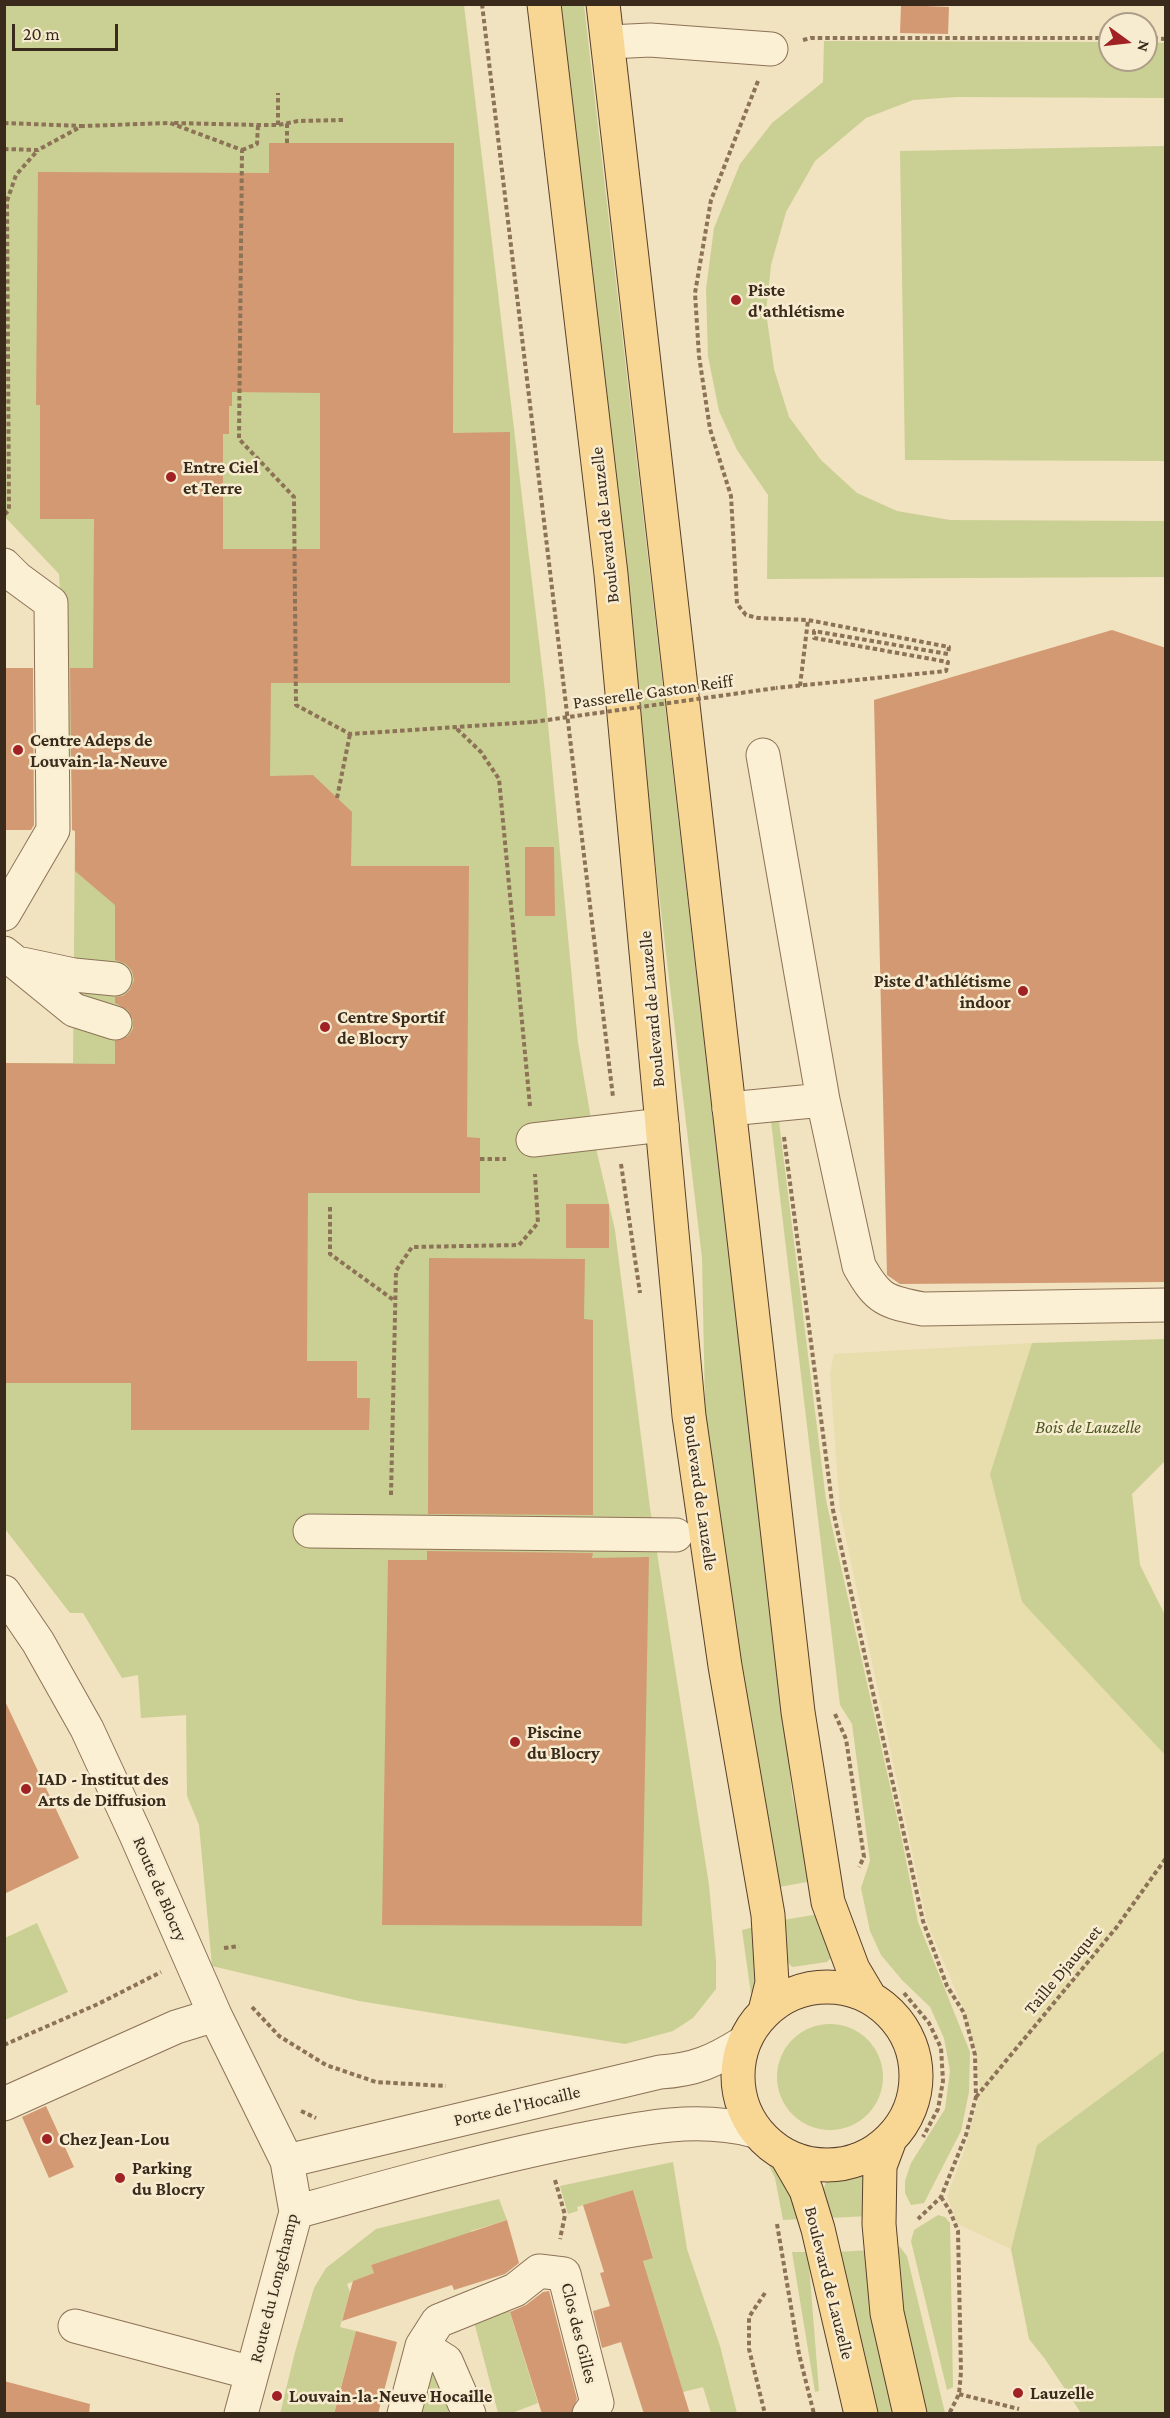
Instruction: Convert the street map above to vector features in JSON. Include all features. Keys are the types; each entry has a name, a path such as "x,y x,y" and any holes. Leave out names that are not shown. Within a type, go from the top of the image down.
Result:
{"main road":[{"name":"Boulevard de Lauzelle","path":"544,4 612,574 691,1428 725,1666 768,1915 772,1983 765,2011"},
{"path":"603,4 795,1689 828,1902 853,1969 884,1992 892,2014 907,2037 916,2064 915,2092 906,2119 904,2143 880,2166 879,2224 887,2313 910,2414"},
{"path":"884,1992 833,1986 797,1991 765,2011 752,2026 743,2043 737,2073 741,2103 755,2131 769,2146 787,2157 813,2165 840,2165 904,2143"},
{"name":"Boulevard de Lauzelle","path":"787,2157 806,2190 818,2229 861,2414"}],"street":[{"path":"609,42 650,40 771,49"},
{"path":"4,565 17,578 51,603 53,830 4,914"},
{"path":"763,755 823,1100 859,1266 872,1290 892,1303 923,1309 1166,1305"},
{"path":"11,958 74,975 115,979"},
{"path":"11,958 74,1010 115,1023"},
{"path":"729,1109 823,1100"},
{"path":"533,1140 662,1125"},
{"path":"310,1531 676,1535"},
{"name":"Route de Blocry","path":"4,1592 38,1642 87,1729 136,1835 179,1964 216,2015 287,2161"},
{"path":"4,2104 176,2027 216,2015"},
{"name":"Porte de l'Hocaille","path":"287,2161 660,2072 685,2071 712,2061 743,2043"},
{"path":"296,2212 497,2156 651,2126 700,2122 732,2125 755,2131"},
{"name":"Route du Longchamp","path":"241,2414 296,2212 287,2161"},
{"name":"Clos des Gilles","path":"404,2414 422,2346 438,2321 515,2290 539,2271 564,2274 597,2403 589,2414"},
{"path":"75,2326 252,2373"},
{"path":"422,2346 446,2361 469,2414"}],"path":[{"path":"482,4 617,1131 641,1303"},
{"path":"800,686 808,620 758,618 746,615 737,604 731,496 710,429 698,345 695,293 711,200 771,49 811,38 1098,38"},
{"path":"278,93 278,125"},
{"path":"4,123 82,126 170,123 278,125 343,120"},
{"path":"170,123 242,150 257,144 258,125"},
{"path":"287,123 287,143"},
{"path":"4,515 9,510 10,268 6,200 16,175 38,150 82,126"},
{"path":"4,149 38,150"},
{"path":"242,150 239,439 294,496 296,705 350,734 337,798"},
{"name":"Passerelle Gaston Reiff","path":"350,734 533,722 777,688 946,671 948,663 814,638 814,631 948,654 949,647 808,620"},
{"path":"391,1495 396,1271 412,1247 519,1245 537,1222 533,1140 499,778 481,752 457,728"},
{"path":"780,1104 811,1327 833,1510 923,1921 947,1986 964,2013 975,2055 976,2097 966,2135 941,2197 918,2219"},
{"path":"330,1207 330,1254 395,1301"},
{"name":"Taille Djauquet","path":"976,2097 1116,1928 1166,1858"},
{"path":"4,2046 214,1948 239,1946"},
{"path":"884,1992 930,2023 941,2048 943,2081 938,2109 904,2143"},
{"path":"247,2002 279,2036 326,2065 375,2082 449,2086"},
{"path":"294,2105 301,2112 322,2121"},
{"path":"553,2172 565,2215 554,2272"},
{"path":"941,2197 958,2231 961,2372 959,2394 949,2414"},
{"path":"777,2221 799,2354 814,2414"},
{"path":"765,2293 749,2317 749,2349 765,2414"},
{"path":"959,2394 1019,2409"}],"shaded area":[{"path":"1032,1343 990,1474 1022,1602 1165,1755 1165,2050 1037,2145 1011,2249 958,2224 947,2196 965,2149 980,2093 976,2053 964,2010 927,1922 840,1510 830,1374 834,1354"}],"green space":[{"name":"Centre Sportif de Blocry","path":"4,5 464,5 545,692 578,1043 596,1148 615,1230 650,1508 709,1885 716,1961 716,1989 693,2018 673,2031 625,2044 359,2001 212,1966 199,1825 187,1796 186,1715 141,1718 138,1675 122,1678 83,1613 70,1613 5,1529 5,1063 73,1063 75,831 59,574 5,517"},
{"path":"554,5 584,5 722,1197 776,1627 792,1795 812,1881 774,1888 706,1454 702,1258"},
{"name":"Piste d'athlétisme","path":"824,41 1098,42 1098,72 1158,72 1158,43 1165,43 1165,98 957,97 913,100 866,118 815,161 786,212 771,265 766,312 774,369 789,417 821,460 857,493 897,511 950,520 1165,521 1165,577 767,579 768,495 737,450 719,411 708,356 706,289 714,228 740,164 772,123 823,82"},
{"path":"1165,146 1165,461 905,460 900,151"},
{"path":"771,1121 779,1121 826,1500 901,1835 918,1922 970,2052 969,2092 961,2131 924,2203 911,2205 905,2193 905,2181 911,2163 945,2109 950,2071 944,2038 930,2007 902,1980 881,1955 870,1931 861,1888 870,1861 852,1724 840,1705"},
{"name":"Bois de Lauzelle","path":"1165,1339 1165,1461 1132,1494 1140,1565 1165,1615 1165,1755 1022,1602 990,1474 1032,1343"},
{"path":"825,1913 832,1957 827,1962 792,1967 785,1959 783,1920"},
{"path":"37,1923 68,1992 5,2020 5,1938"},
{"path":"758,1926 757,1984 751,1994 742,1930"},
{"path":"830,2024 850,2028 867,2040 879,2057 883,2077 879,2097 867,2114 850,2126 830,2130 810,2126 793,2114 781,2097 777,2077 781,2057 793,2040 810,2028"},
{"path":"1165,2050 1165,2413 1081,2413 1029,2339 1011,2249 1037,2145"},
{"path":"673,2162 687,2249 720,2346 737,2413 711,2413 703,2387 683,2392 643,2261 653,2257 633,2190 577,2207 578,2211 568,2214 560,2186"},
{"path":"768,2163 784,2182 800,2219 783,2220 775,2178"},
{"path":"863,2175 868,2182 869,2216 830,2218 824,2196 826,2182"},
{"path":"499,2199 507,2220 471,2231 473,2239 410,2253 371,2265 374,2273 347,2284 350,2292 340,2327 356,2331 334,2413 280,2414 314,2288 326,2268 376,2229"},
{"path":"938,2215 945,2217 950,2223 953,2387 947,2390 911,2241 914,2230"},
{"path":"892,2246 900,2247 907,2256 945,2413 922,2413 910,2369"},
{"path":"872,2250 901,2413 870,2413 836,2252"},
{"path":"792,2252 808,2252 819,2391 815,2392"},
{"path":"507,2303 538,2403 512,2413 498,2413 472,2314"},
{"path":"436,2370 449,2413 417,2414 429,2371"}],"building":[{"path":"901,5 949,7 948,34 900,33"},
{"path":"269,143 454,143 453,433 510,432 510,683 271,683 270,776 313,775 352,812 351,866 469,866 467,1137 480,1138 480,1193 308,1193 307,1361 357,1361 357,1398 370,1398 369,1430 131,1430 131,1383 4,1383 4,1063 115,1064 115,1041 128,1036 133,1029 133,1020 128,1010 115,1003 115,997 123,996 130,990 134,980 132,971 126,964 115,960 115,905 75,871 75,831 72,830 70,668 93,668 94,519 40,519 40,405 36,405 38,172 269,173","holes":["232,392 320,393 320,549 223,549 223,434 229,434 229,406 232,406"]},
{"name":"Piste d'athlétisme indoor","path":"1112,630 1166,648 1166,1282 900,1284 887,1275 874,700"},
{"name":"Centre Adeps de Louvain-la-Neuve","path":"4,668 33,668 34,825 31,830 4,830"},
{"path":"525,847 554,847 555,916 525,916"},
{"path":"566,1204 609,1204 609,1248 566,1248"},
{"path":"429,1258 585,1259 584,1319 593,1320 593,1515 428,1514"},
{"name":"Piscine du Blocry","path":"427,1551 593,1553 592,1558 649,1557 642,1926 382,1925 388,1560 427,1560"},
{"name":"IAD - Institut des Arts de Diffusion","path":"4,1699 79,1858 4,1894"},
{"name":"Chez Jean-Lou","path":"46,2106 74,2167 49,2178 22,2117"},
{"path":"633,2190 653,2258 643,2261 690,2414 644,2414 621,2342 602,2348 593,2311 610,2306 600,2273 604,2272 583,2205"},
{"path":"507,2220 519,2263 505,2274 454,2290 452,2285 342,2321 353,2281 374,2273 371,2265"},
{"path":"549,2291 577,2399 571,2414 542,2414 510,2312 526,2305 543,2292"},
{"path":"356,2331 397,2342 378,2414 334,2414"},
{"path":"4,2381 90,2404 89,2414 4,2414"}],"place":[{"name":"Piste d'athlétisme","path":"736,300"},
{"name":"Entre Ciel et Terre","path":"171,477"},
{"name":"Centre Adeps de Louvain-la-Neuve","path":"18,750"},
{"name":"Piste d'athlétisme indoor","path":"1023,991"},
{"name":"Centre Sportif de Blocry","path":"325,1027"},
{"name":"Piscine du Blocry","path":"515,1742"},
{"name":"IAD - Institut des Arts de Diffusion","path":"26,1789"},
{"name":"Chez Jean-Lou","path":"47,2139"},
{"name":"Parking du Blocry","path":"120,2178"},
{"name":"Lauzelle","path":"1018,2393"},
{"name":"Louvain-la-Neuve Hocaille","path":"277,2396"}]}
